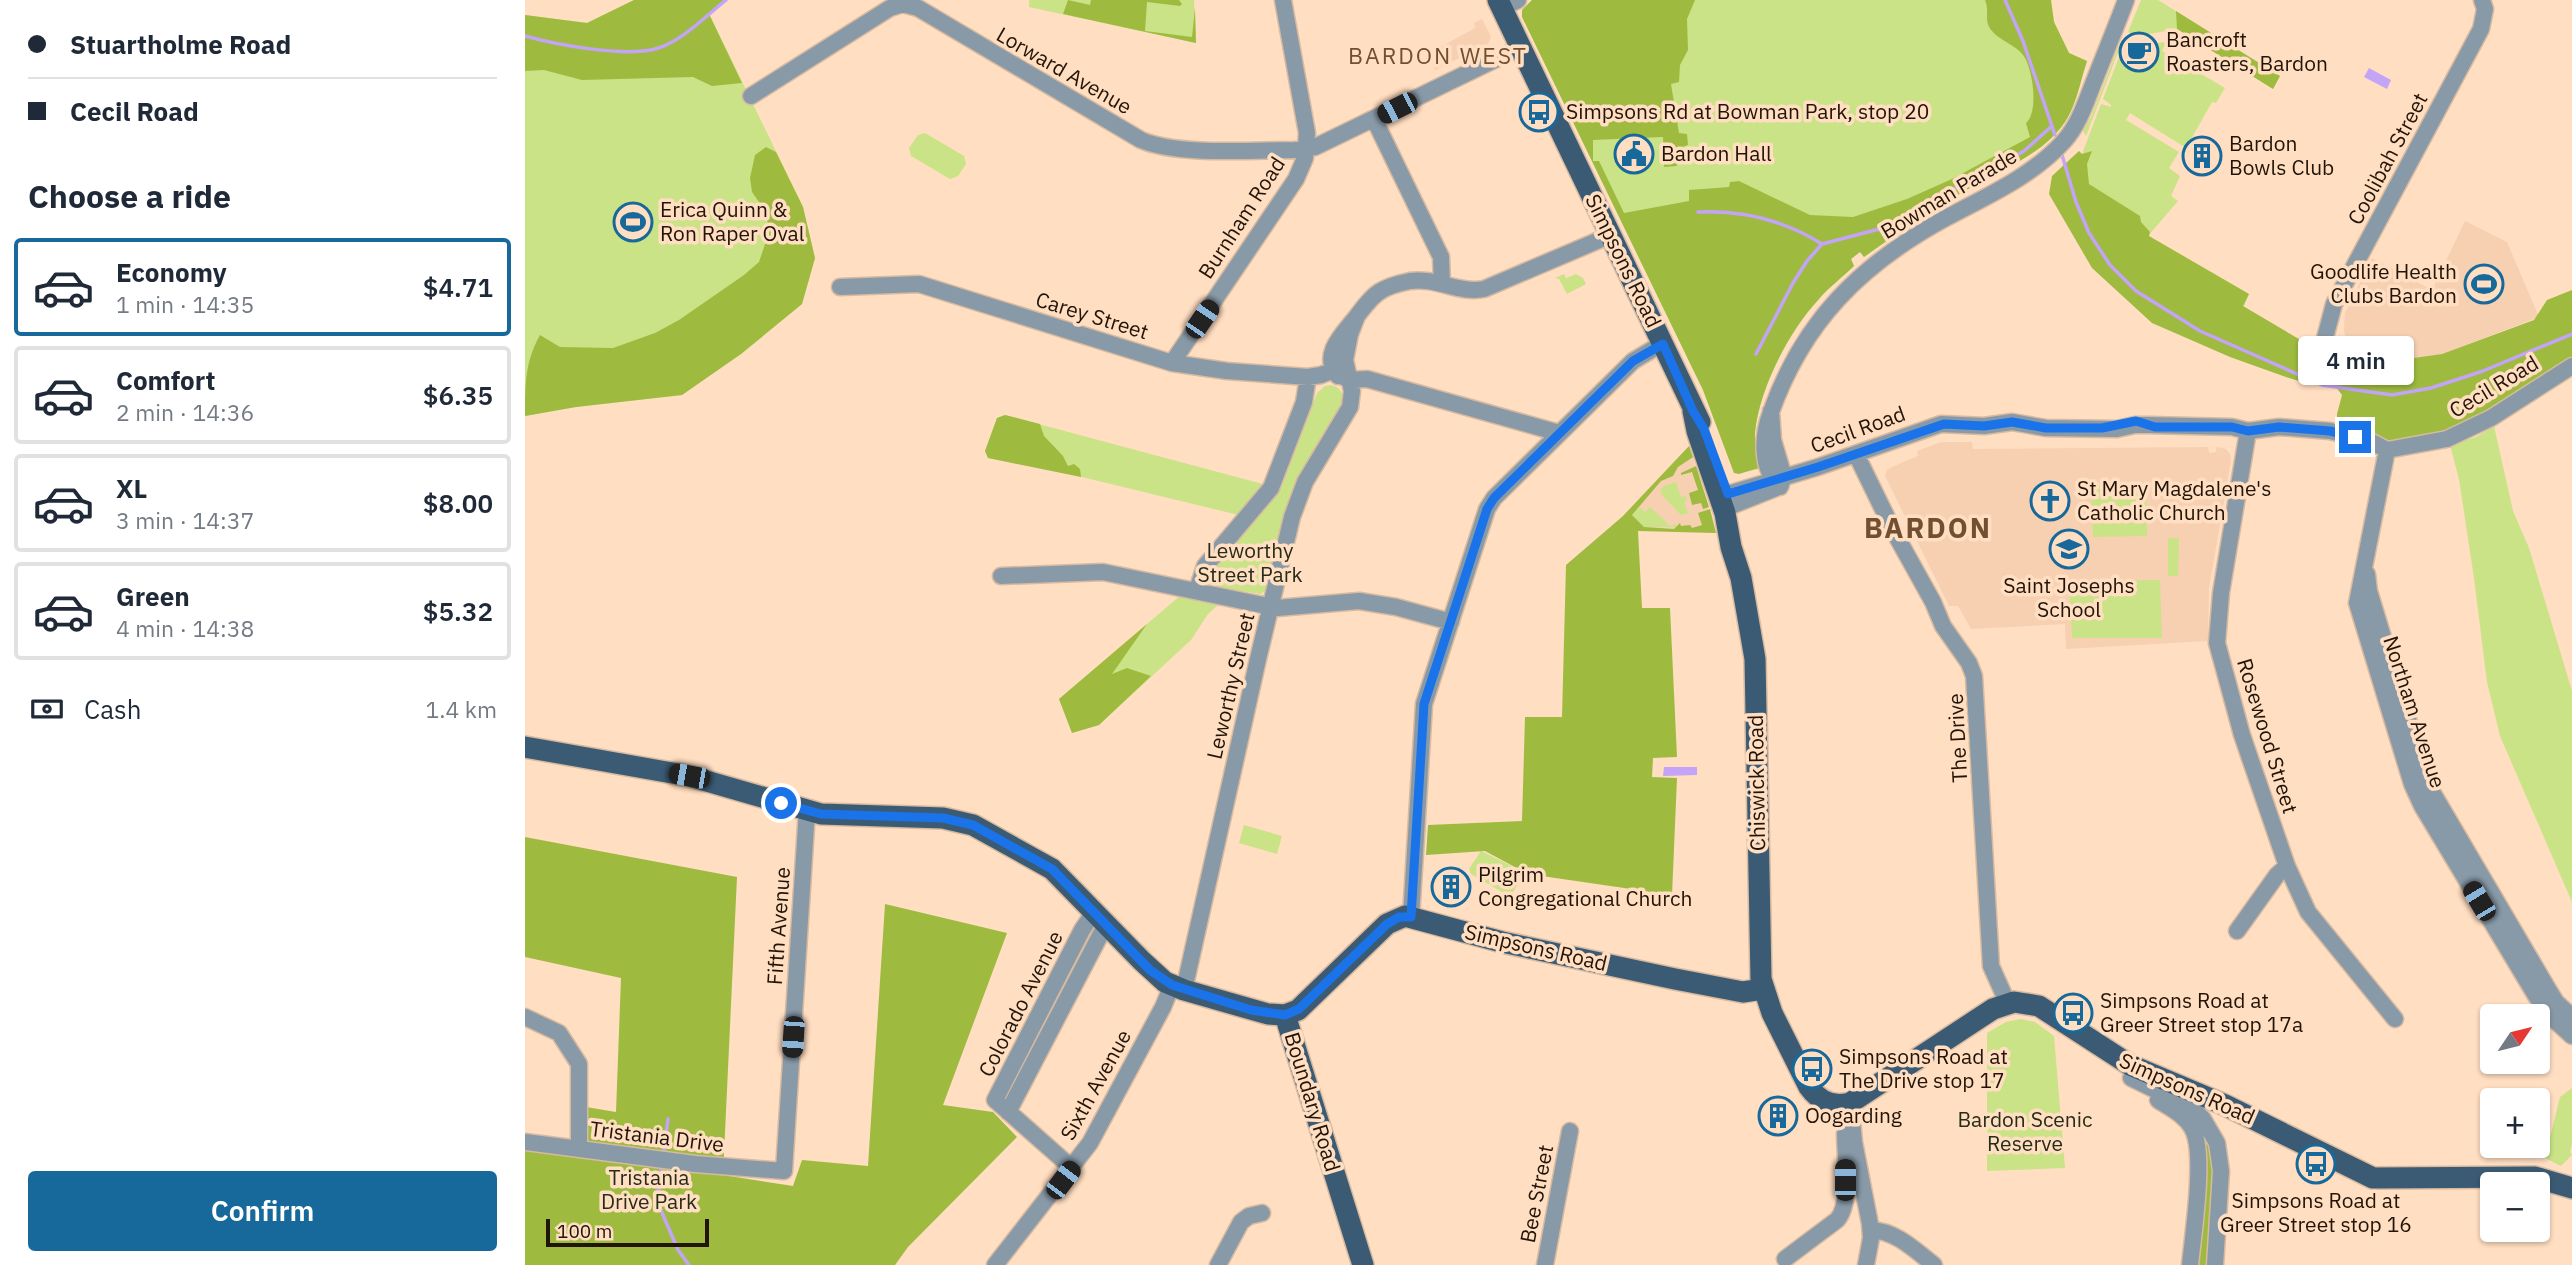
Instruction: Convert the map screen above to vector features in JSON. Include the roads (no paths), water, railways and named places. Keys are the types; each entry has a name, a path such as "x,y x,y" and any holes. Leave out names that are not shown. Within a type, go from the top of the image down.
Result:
{"main road":[{"name":"Simpsons Road","path":"1511,2 1521,47 1663,344"},
{"name":"Chiswick Road","path":"1663,344 1704,429 1727,500 1738,546 1755,659 1759,939 1763,989"},
{"path":"525,747 689,776 807,810 837,815 943,818 973,825 1052,869 1150,970 1178,988 1251,1010 1285,1015"},
{"name":"Boundary Road","path":"1363,1265 1285,1015 1299,1009 1387,924 1399,917 1411,917"},
{"name":"Simpsons Road","path":"1411,917 1501,942 1675,979 1743,992 1763,989"},
{"path":"1763,989 1811,1090 1825,1102 1843,1105 1860,1097 1993,1009 2007,1004"},
{"name":"Simpsons Road","path":"2007,1004 2021,1002 2039,1006 2131,1071 2234,1109 2373,1178 2523,1176 2539,1177 2568,1190"}],"street":[{"name":"Burnham Road","path":"1172,363 1296,179 1307,149 1307,133 1283,0"},
{"name":"Bowman Parade","path":"1779,481 1764,438 1771,411 1792,360 1820,317 1870,268 1913,238 2018,178 2063,143 2081,115 2126,0"},
{"name":"Coolibah Street","path":"2325,338 2334,304 2481,29 2485,9 2482,0"},
{"name":"Lorward Avenue","path":"751,96 890,8 903,4 918,8 1154,146 1190,149 1307,149"},
{"path":"1307,149 1521,47"},
{"path":"1374,119 1441,257 1442,284"},
{"path":"1351,403 1347,388 1333,370 1332,355 1337,339 1378,292 1393,285 1426,280 1470,290 1485,289 1611,235"},
{"name":"Carey Street","path":"840,286 919,284 1172,363 1227,371 1308,377 1321,376 1333,370"},
{"path":"1351,403 1352,393 1345,354 1357,316"},
{"name":"Simpsons Road","path":"1411,917 1424,704 1491,502 1633,361 1663,344"},
{"name":"Cecil Road","path":"1727,500 1857,457 1944,424 1984,426 2012,422 2046,428 2102,428 2131,421 2149,425 2232,427 2248,431 2279,427 2330,431 2370,441 2387,450 2447,439 2491,418 2572,366"},
{"path":"1333,370 1349,380 1371,380 1559,433"},
{"path":"1197,590 1205,566 1271,488 1304,402 1308,377"},
{"name":"Leworthy Street","path":"1178,988 1299,498 1305,482 1351,403"},
{"name":"Rosewood Street","path":"2248,431 2221,593 2217,643 2242,735 2287,866 2308,912 2395,1018"},
{"name":"Northam Avenue","path":"2387,450 2357,603 2415,791 2542,1005 2572,1036"},
{"name":"The Drive","path":"1857,457 1943,626 1975,676 1991,966 2007,1004"},
{"name":"Northam Avenue","path":"2366,568 2369,592 2428,785 2556,1002 2572,1017"},
{"path":"1002,576 1103,572 1270,607 1359,601 1386,604 1451,622"},
{"name":"Fifth Avenue","path":"784,1171 807,810"},
{"path":"2237,931 2277,874 2287,866"},
{"name":"Colorado Avenue","path":"1072,1168 995,1100 1082,930 1100,918"},
{"name":"Colorado Avenue","path":"1009,1112 1100,918"},
{"name":"Sixth Avenue","path":"995,1265 1090,1143 1163,1007 1178,988"},
{"path":"525,1017 559,1033 579,1064 579,1149"},
{"path":"2131,1071 2145,1092 2184,1117 2196,1135 2198,1171 2190,1265"},
{"path":"2131,1071 2192,1108 2203,1119 2217,1143 2221,1171 2215,1265"},
{"path":"1779,1262 1843,1213 1850,1114 1843,1105"},
{"name":"Bee Street","path":"1545,1265 1570,1131"},
{"path":"1849,1137 1871,1230 1866,1265"},
{"name":"Tristania Drive","path":"525,1142 695,1164 784,1171"},
{"path":"1218,1265 1241,1222 1249,1216 1262,1213"},
{"path":"1871,1230 1893,1235 1934,1265"},
{"path":"1779,1262 1810,1246"}],"waterway":[{"path":"525,36 608,51 655,49 683,35 726,0"},
{"path":"2005,0 2023,41 2055,135"},
{"path":"1756,354 1793,283 1822,244 1883,228 2024,151 2052,126"},
{"path":"2062,155 2076,202 2089,233 2110,265 2136,291 2200,331 2322,385 2392,395 2431,388 2483,371 2572,334"},
{"path":"1698,212 1731,213 1763,219 1793,229 1822,244"},
{"path":"664,1150 668,1119"},
{"path":"661,1169 657,1201 678,1250 689,1265"}],"place":[{"name":"Bancroft Roasters, Bardon","path":"2139,52"},
{"name":"Simpsons Rd at Bowman Park, stop 20","path":"1539,112"},
{"name":"Bardon Hall","path":"1634,154"},
{"name":"Bardon Bowls Club","path":"2202,156"},
{"name":"Erica Quinn & Ron Raper Oval","path":"633,222"},
{"name":"Goodlife Health Clubs Bardon","path":"2484,284"},
{"name":"St Mary Magdalene's Catholic Church","path":"2050,501"},
{"name":"Saint Josephs School","path":"2069,549"},
{"name":"Pilgrim Congregational Church","path":"1451,887"},
{"name":"Simpsons Road at Greer Street stop 17a","path":"2073,1013"},
{"name":"Simpsons Road at The Drive stop 17","path":"1812,1069"},
{"name":"Oogarding","path":"1778,1116"},
{"name":"Simpsons Road at Greer Street stop 16","path":"2316,1164"}],"district":[{"name":"BARDON WEST","path":"1438,56"},
{"name":"BARDON","path":"1928,528"}],"park label":[{"name":"Leworthy Street Park","path":"1250,563"},
{"name":"Bardon Scenic Reserve","path":"2025,1132"},
{"name":"Tristania Drive Park","path":"649,1190"}]}
